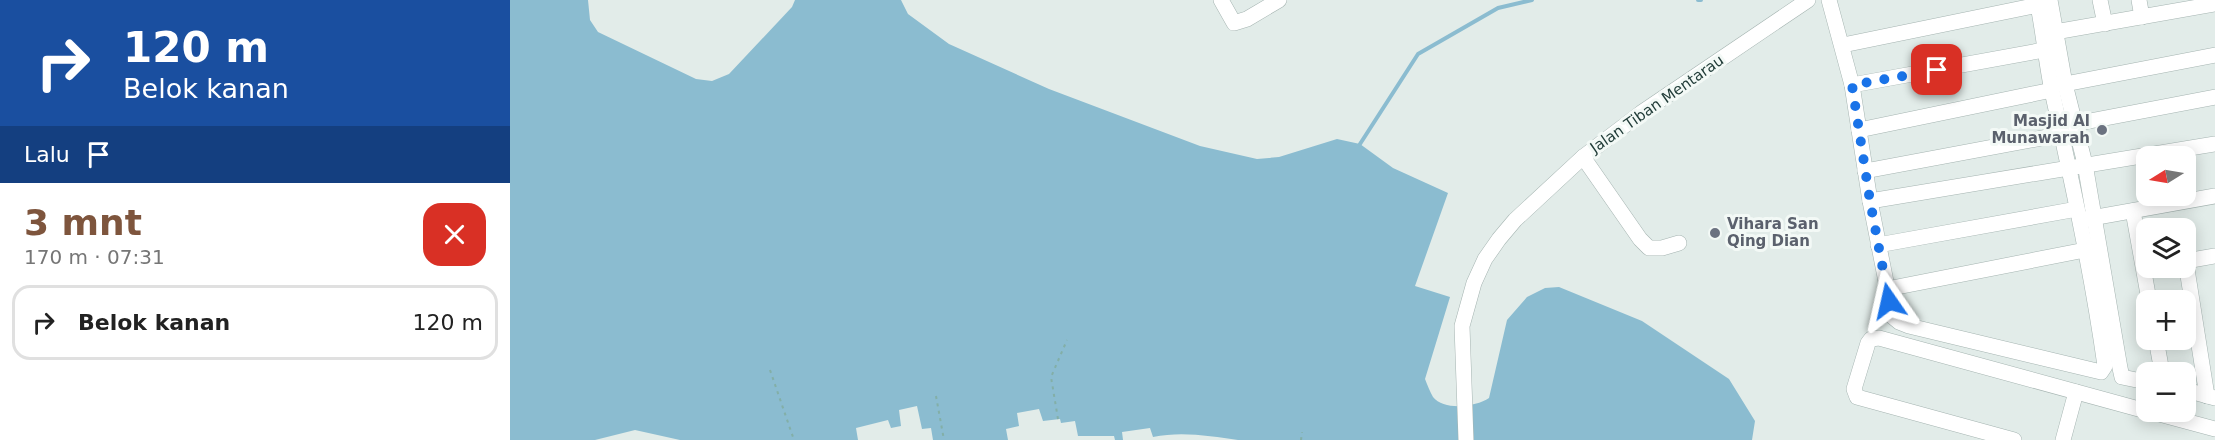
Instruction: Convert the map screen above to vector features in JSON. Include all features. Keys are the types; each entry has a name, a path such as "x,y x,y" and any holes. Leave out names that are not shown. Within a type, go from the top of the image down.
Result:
{"street":[{"path":"1221,0 1234,23 1247,19 1279,0"},
{"name":"Jalan Tiban Mentarau","path":"1466,440 1462,326 1485,259 1515,220 1583,157 1641,113 1808,0"},
{"path":"1830,0 1852,85 1870,201 1892,313 1899,322 2101,372 2105,366 2085,250 2083,216 2085,164 2068,129"},
{"path":"2100,0 2105,24"},
{"path":"2139,0 2142,17"},
{"path":"1843,45 2042,2"},
{"path":"2042,2 2055,32 2059,87 2068,129 2069,168 2122,377 2136,380"},
{"path":"2042,2 2044,50 2059,87"},
{"path":"2055,32 2142,17 2180,5 2215,4"},
{"path":"1852,85 2044,50"},
{"path":"1859,130 2215,55"},
{"path":"1865,171 2215,97"},
{"path":"1870,201 2215,144"},
{"path":"1583,157 1640,239 1649,248 1662,248 1679,243"},
{"path":"1878,245 2215,198"},
{"path":"2133,211 2136,225"},
{"path":"1887,289 2085,250"},
{"path":"2196,260 2215,256"},
{"path":"2189,278 2211,397 2196,393"},
{"path":"2014,440 1857,397 1854,389 1870,339 1880,338 2136,408"},
{"path":"2063,440 2076,392"},
{"path":"2189,422 2215,429"}],"path":[{"path":"1058,419 1051,377 1067,340"},
{"path":"770,370 794,440"},
{"path":"936,396 944,440"},
{"path":"1301,440 1302,432"}],"water":[{"path":"510,0 588,0 590,20 598,32 696,79 712,81 729,74 792,7 795,0 901,0 908,14 949,44 1049,89 1200,146 1257,159 1279,157 1337,139 1360,144 1393,168 1448,193 1415,286 1450,297 1425,379 1433,397 1438,401 1460,406 1476,404 1489,398 1507,320 1527,297 1545,288 1559,287 1642,321 1729,379 1755,421 1752,440 1238,440 1185,434 1153,437 1150,428 1122,432 1123,440 1115,440 1114,436 1078,436 1075,421 1061,423 1060,419 1043,421 1039,409 1017,413 1019,426 1006,429 1008,440 933,440 931,428 922,429 917,406 899,410 901,426 891,428 888,420 856,428 858,440 680,440 635,430 595,440 510,440"}],"waterway":[{"path":"1360,144 1418,54 1498,8 1532,0"}],"place":[{"name":"Masjid Al Munawarah","path":"2102,130"},
{"name":"Vihara San Qing Dian","path":"1715,233"}],"route":[{"path":"1889,301 1870,201 1852,85 1937,70"}]}
